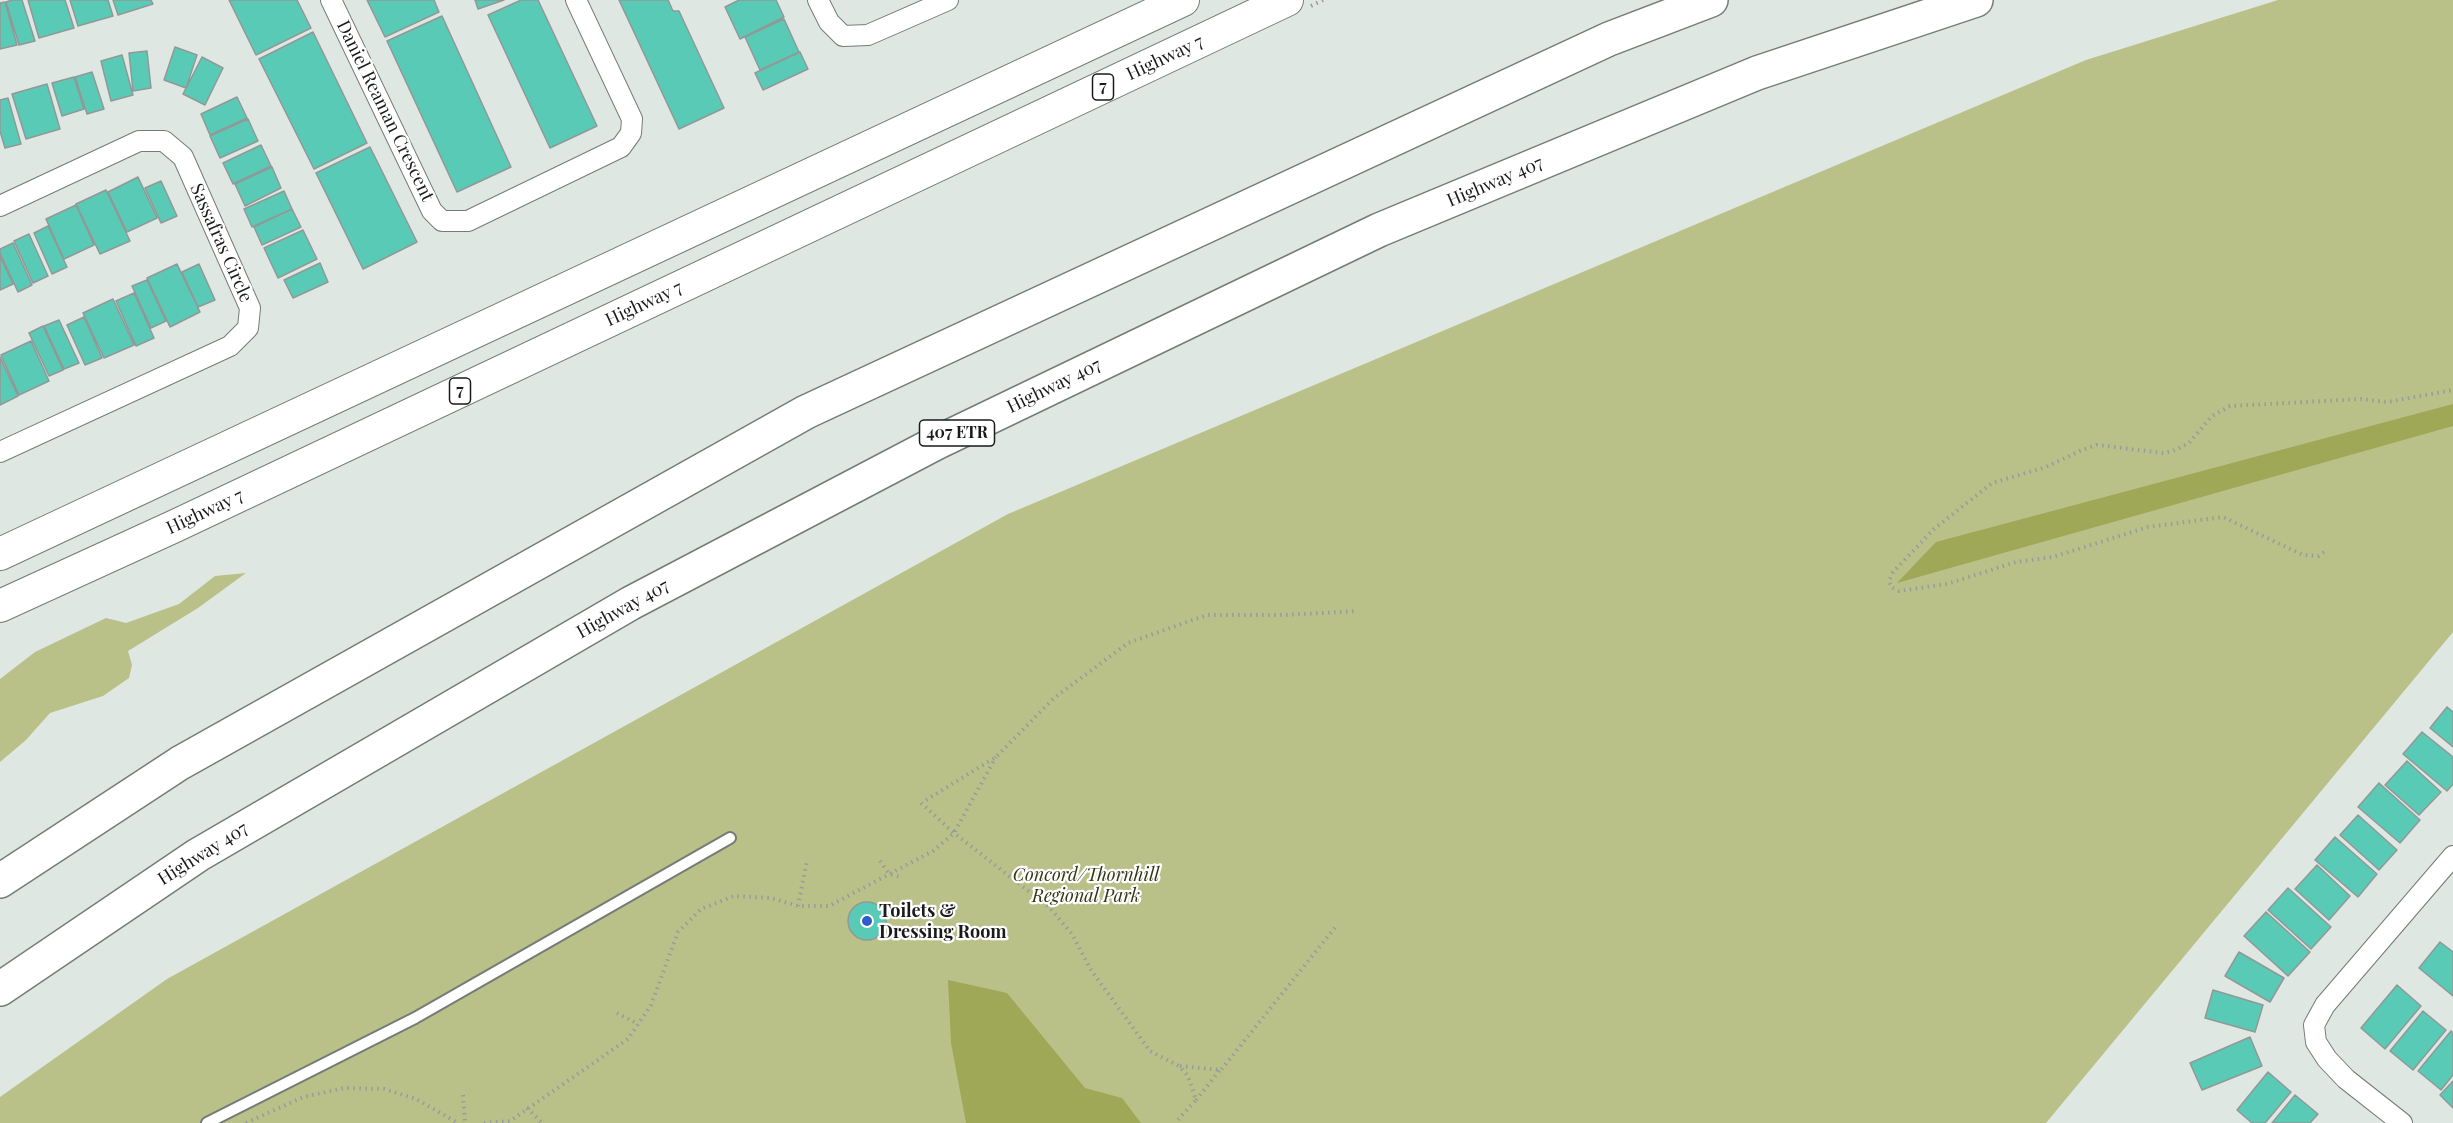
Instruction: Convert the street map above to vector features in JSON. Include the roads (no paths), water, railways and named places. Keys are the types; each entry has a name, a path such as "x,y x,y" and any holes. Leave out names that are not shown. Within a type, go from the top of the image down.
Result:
{"highway":[{"path":"0,881 180,763 806,412 1599,44 1711,0"},
{"name":"Highway 407","path":"0,989 198,855 631,603 936,443 1379,230 1757,73 1976,0"}],"main road":[{"path":"0,554 1183,0"},
{"name":"Highway 7","path":"0,606 175,526 1287,0"}],"street":[{"name":"Daniel Reaman Crescent","path":"331,0 432,211 442,221 468,221 621,147 631,133 632,119 576,0"},
{"path":"818,0 829,22 843,36 868,35 948,0"},
{"name":"Sassafras Circle","path":"0,206 139,141 164,141 183,157 250,308 248,328 230,346 0,452"},
{"path":"2402,1123 2346,1079 2327,1059 2316,1042 2314,1025 2325,1005 2453,856"}],"lane":[{"path":"207,1123 416,1018 730,838"}],"place":[{"name":"Toilets & Dressing Room","path":"867,921"}],"park label":[{"name":"Concord/Thornhill Regional Park","path":"1086,885"}]}
